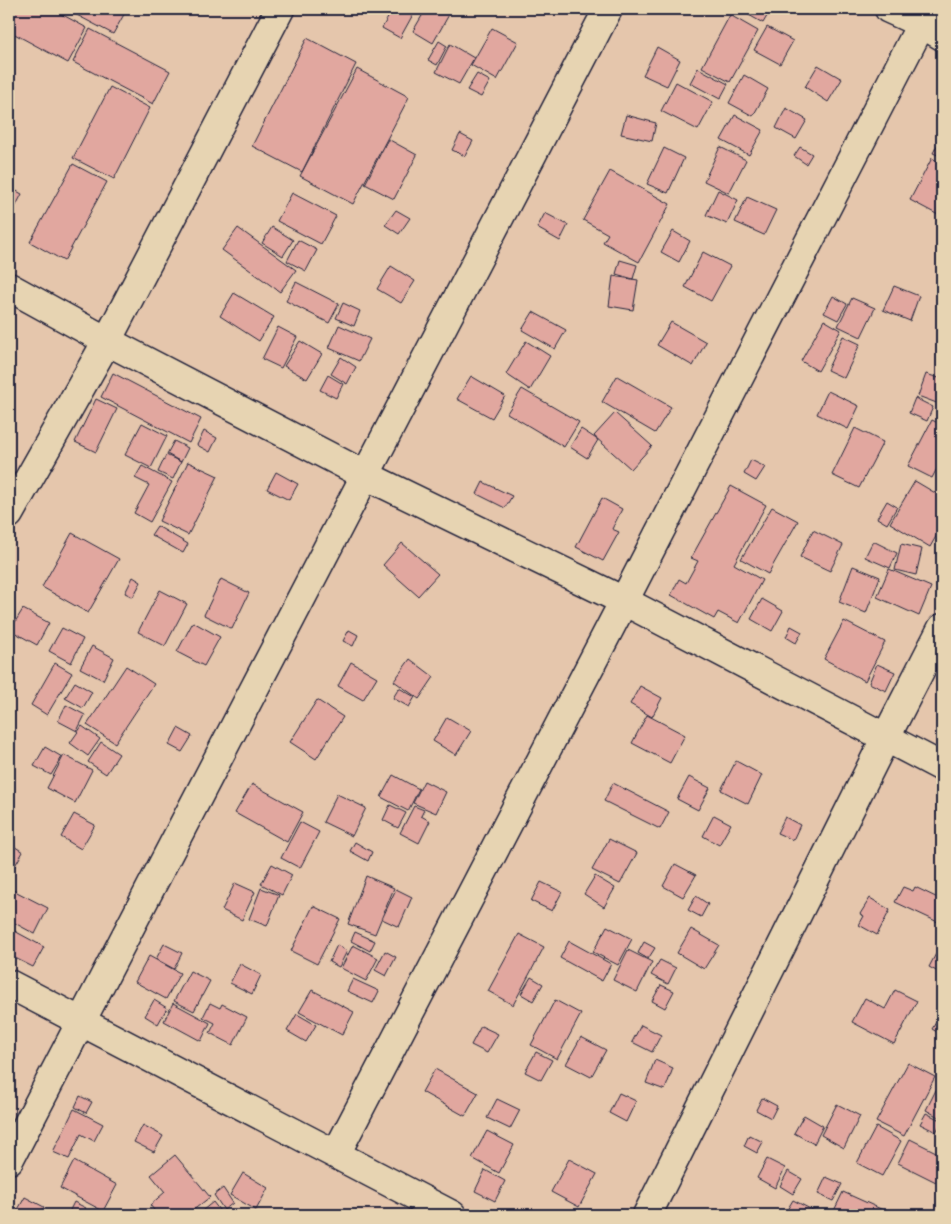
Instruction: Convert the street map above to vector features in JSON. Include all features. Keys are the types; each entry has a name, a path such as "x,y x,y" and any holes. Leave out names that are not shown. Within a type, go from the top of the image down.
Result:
{"street":[{"path":"9,514 107,341 280,9"},
{"path":"9,1160 608,9"},
{"path":"336,1154 624,601 931,23 889,9"},
{"path":"9,287 107,341 365,475 624,601 942,767"},
{"path":"647,1215 942,628"},
{"path":"9,984 452,1215"}],"building":[{"path":"9,9 52,9 87,28 68,63 9,31"},
{"path":"75,9 127,9 113,34 73,13"},
{"path":"393,9 416,9 400,38 382,28"},
{"path":"426,9 448,9 451,11 433,43 413,31"},
{"path":"740,9 766,9 770,11 763,23"},
{"path":"730,15 758,31 730,82 702,67"},
{"path":"767,27 793,41 780,64 754,50"},
{"path":"492,28 518,42 497,80 471,65"},
{"path":"90,29 170,71 153,104 73,62"},
{"path":"307,38 356,64 302,172 252,146"},
{"path":"439,41 447,46 437,65 428,60"},
{"path":"450,44 474,58 459,84 436,72"},
{"path":"657,47 680,60 667,86 643,75"},
{"path":"818,65 842,79 828,102 805,87"},
{"path":"698,68 728,84 720,99 690,83"},
{"path":"357,69 409,97 353,204 300,176"},
{"path":"477,74 490,81 481,97 467,90"},
{"path":"744,75 768,89 753,116 729,103"},
{"path":"676,82 713,102 698,130 661,111"},
{"path":"110,87 150,108 114,179 73,158"},
{"path":"786,108 807,120 796,139 776,128"},
{"path":"626,115 656,123 652,141 621,134"},
{"path":"735,115 763,130 749,155 721,140"},
{"path":"460,134 473,141 465,156 452,150"},
{"path":"942,136 942,157 933,153"},
{"path":"388,139 417,155 394,199 365,184"},
{"path":"720,147 746,160 729,193 704,181"},
{"path":"800,147 812,154 806,164 794,156"},
{"path":"664,148 684,158 668,193 647,184"},
{"path":"932,158 942,164 942,217 910,200"},
{"path":"73,164 107,182 64,261 30,242"},
{"path":"610,171 670,204 639,262 603,242 608,234 583,220"},
{"path":"9,187 22,194 9,219"},
{"path":"718,190 738,200 727,224 706,215"},
{"path":"292,193 336,216 321,244 277,221"},
{"path":"747,197 776,210 764,235 735,222"},
{"path":"396,210 410,218 399,234 385,225"},
{"path":"545,213 568,225 560,241 537,228"},
{"path":"272,227 293,240 283,256 262,243"},
{"path":"238,228 296,270 280,292 222,250"},
{"path":"673,231 690,241 679,262 661,252"},
{"path":"298,240 317,250 306,271 287,261"},
{"path":"703,252 730,266 711,301 685,287"},
{"path":"620,260 637,265 633,279 616,274"},
{"path":"391,266 415,281 401,303 377,289"},
{"path":"613,276 638,280 633,310 609,306"},
{"path":"296,282 339,304 329,323 286,301"},
{"path":"894,286 919,296 910,321 883,310"},
{"path":"234,293 274,317 259,341 220,316"},
{"path":"833,296 847,304 838,320 824,313"},
{"path":"852,298 875,308 861,337 838,326"},
{"path":"343,303 360,311 354,326 336,318"},
{"path":"533,312 566,330 555,349 522,330"},
{"path":"824,320 841,330 818,371 801,361"},
{"path":"671,322 706,342 693,366 657,345"},
{"path":"339,325 370,339 359,361 329,348"},
{"path":"278,327 297,337 281,368 262,359"},
{"path":"843,336 860,344 844,378 827,370"},
{"path":"300,341 322,354 307,379 284,366"},
{"path":"526,341 550,356 530,390 506,374"},
{"path":"341,357 356,367 347,384 331,374"},
{"path":"113,373 201,419 189,443 101,397"},
{"path":"926,374 942,379 942,405 918,396"},
{"path":"328,375 343,384 336,398 320,390"},
{"path":"471,376 505,396 492,418 457,399"},
{"path":"617,376 671,407 655,433 602,402"},
{"path":"522,389 579,422 564,447 507,413"},
{"path":"828,391 859,406 848,429 817,414"},
{"path":"915,398 933,407 927,421 909,413"},
{"path":"96,399 117,409 96,452 75,442"},
{"path":"615,413 652,446 631,469 594,436"},
{"path":"932,420 942,425 942,459 932,478 908,466"},
{"path":"142,423 167,436 151,468 125,455"},
{"path":"855,428 883,442 859,488 832,475"},
{"path":"581,429 598,440 587,458 570,447"},
{"path":"204,431 217,438 210,452 197,445"},
{"path":"174,441 188,448 181,462 167,454"},
{"path":"166,455 181,462 173,479 158,472"},
{"path":"751,460 765,467 756,481 744,474"},
{"path":"188,462 218,476 188,535 159,521"},
{"path":"142,466 172,482 150,522 134,513 149,485 135,478"},
{"path":"276,472 298,484 289,500 267,489"},
{"path":"915,481 942,497 942,526 930,547 890,523"},
{"path":"483,482 512,496 505,508 477,494"},
{"path":"731,486 766,505 734,564 762,580 739,623 718,612 714,619 671,595 679,579 686,583 698,561 691,558"},
{"path":"602,498 622,509 612,529 619,532 603,561 576,547"},
{"path":"887,501 897,507 887,524 877,518"},
{"path":"772,507 798,521 768,574 741,559"},
{"path":"157,526 188,544 183,553 151,535"},
{"path":"813,530 843,545 830,571 800,557"},
{"path":"72,533 119,559 88,613 42,587"},
{"path":"873,541 897,553 890,568 865,557"},
{"path":"402,543 438,574 418,596 383,565"},
{"path":"901,544 922,549 916,575 895,570"},
{"path":"853,566 880,577 866,613 839,602"},
{"path":"889,569 931,587 919,616 877,597"},
{"path":"133,577 141,582 133,597 125,593"},
{"path":"221,579 249,593 232,629 204,615"},
{"path":"160,590 187,604 165,646 138,632"},
{"path":"762,599 783,611 772,631 751,619"},
{"path":"23,609 49,623 37,645 10,630"},
{"path":"844,621 885,642 865,681 824,659"},
{"path":"193,622 220,637 204,666 177,652"},
{"path":"791,626 802,632 796,643 786,637"},
{"path":"62,628 83,639 71,663 49,651"},
{"path":"349,630 358,635 353,646 343,641"},
{"path":"92,646 114,658 103,680 80,668"},
{"path":"410,659 434,677 419,699 394,681"},
{"path":"351,662 377,677 363,700 338,686"},
{"path":"55,663 72,673 47,715 31,705"},
{"path":"877,664 895,672 886,691 869,683"},
{"path":"126,666 154,684 115,743 87,725"},
{"path":"75,682 92,692 83,708 65,698"},
{"path":"640,686 662,698 652,717 630,704"},
{"path":"399,688 415,697 409,707 393,698"},
{"path":"317,700 343,717 316,759 290,742"},
{"path":"66,705 85,715 77,731 58,721"},
{"path":"647,715 685,735 670,763 632,743"},
{"path":"447,717 471,731 456,755 433,741"},
{"path":"82,726 100,739 88,756 70,743"},
{"path":"178,728 192,736 182,752 169,745"},
{"path":"101,742 119,754 106,774 88,762"},
{"path":"45,747 62,757 51,775 34,766"},
{"path":"64,755 92,770 75,803 47,788"},
{"path":"736,761 762,775 748,804 721,790"},
{"path":"393,775 419,789 408,811 381,797"},
{"path":"689,777 710,788 698,810 677,799"},
{"path":"424,781 446,792 436,813 413,803"},
{"path":"613,783 669,812 660,829 604,801"},
{"path":"252,784 303,812 287,842 235,813"},
{"path":"337,794 366,808 352,836 323,822"},
{"path":"390,805 406,813 398,828 383,820"},
{"path":"414,806 424,810 421,816 430,821 419,843 400,833"},
{"path":"74,814 95,825 81,849 61,837"},
{"path":"714,815 731,824 719,845 703,836"},
{"path":"785,817 800,825 793,840 777,833"},
{"path":"300,822 319,832 300,868 281,858"},
{"path":"609,839 637,853 620,884 592,870"},
{"path":"355,842 372,852 368,861 350,851"},
{"path":"9,843 23,852 13,869 9,866"},
{"path":"272,864 292,875 282,895 261,884"},
{"path":"675,864 696,875 683,897 663,886"},
{"path":"366,876 394,888 375,934 348,924"},
{"path":"595,876 615,888 604,907 584,894"},
{"path":"541,882 562,892 552,911 531,901"},
{"path":"235,883 255,892 242,920 222,910"},
{"path":"903,887 913,891 915,887 942,900 942,924 895,902"},
{"path":"9,888 48,908 35,934 9,920"},
{"path":"261,888 279,895 267,926 249,919"},
{"path":"396,889 412,897 399,927 382,919"},
{"path":"696,896 708,904 701,917 688,910"},
{"path":"870,898 890,910 877,935 859,925 864,916 860,914"},
{"path":"313,906 340,919 317,964 291,951"},
{"path":"607,926 632,939 618,965 593,952"},
{"path":"9,928 44,947 33,967 9,955"},
{"path":"691,929 719,945 704,969 677,953"},
{"path":"355,932 375,941 370,951 351,941"},
{"path":"519,934 544,947 513,1005 488,991"},
{"path":"569,941 611,964 602,981 560,958"},
{"path":"644,942 655,948 648,959 638,953"},
{"path":"164,944 182,953 174,969 156,959"},
{"path":"337,945 347,951 339,967 329,962"},
{"path":"353,945 378,958 366,981 341,968"},
{"path":"939,948 942,950 942,974 929,967"},
{"path":"628,950 652,962 637,992 613,980"},
{"path":"385,951 396,957 386,976 375,970"},
{"path":"149,956 180,973 166,999 135,982"},
{"path":"660,960 676,968 668,984 651,975"},
{"path":"240,964 261,975 252,994 230,983"},
{"path":"190,971 210,981 194,1011 174,1001"},
{"path":"531,977 543,984 533,1001 521,994"},
{"path":"353,979 379,991 373,1003 347,991"},
{"path":"661,985 674,991 665,1008 652,1001"},
{"path":"312,990 354,1012 342,1035 299,1012"},
{"path":"895,990 917,1001 894,1044 852,1022 865,998 885,1009"},
{"path":"154,1000 167,1008 158,1024 145,1016"},
{"path":"555,1000 581,1014 557,1059 531,1045"},
{"path":"173,1003 210,1023 201,1041 164,1021"},
{"path":"210,1003 220,1008 222,1004 247,1017 233,1045 210,1033 215,1023 203,1017"},
{"path":"942,1012 942,1035 932,1029"},
{"path":"297,1014 316,1025 306,1042 287,1031"},
{"path":"641,1025 661,1035 652,1052 632,1042"},
{"path":"481,1026 498,1034 487,1053 471,1045"},
{"path":"581,1037 606,1050 591,1077 566,1064"},
{"path":"536,1052 552,1060 541,1080 525,1072"},
{"path":"655,1060 673,1068 665,1090 646,1083"},
{"path":"908,1063 935,1077 904,1136 876,1122"},
{"path":"435,1069 478,1093 465,1116 422,1092"},
{"path":"936,1090 942,1093 942,1119 926,1110"},
{"path":"619,1093 636,1101 626,1122 609,1113"},
{"path":"80,1096 92,1102 86,1113 75,1107"},
{"path":"762,1098 777,1106 771,1118 756,1110"},
{"path":"497,1099 520,1110 510,1129 487,1118"},
{"path":"837,1104 860,1116 844,1148 821,1135"},
{"path":"74,1109 103,1124 94,1141 81,1134 69,1159 53,1152"},
{"path":"926,1113 942,1121 936,1132 920,1124"},
{"path":"804,1115 823,1126 814,1144 794,1133"},
{"path":"143,1125 163,1136 154,1152 134,1142"},
{"path":"876,1127 901,1141 882,1176 857,1163"},
{"path":"487,1131 514,1145 499,1173 472,1158"},
{"path":"749,1135 763,1142 757,1153 744,1146"},
{"path":"910,1139 942,1155 942,1170 936,1182 898,1163"},
{"path":"175,1155 210,1197 187,1215 158,1215 150,1205 165,1192 151,1175"},
{"path":"569,1159 597,1174 579,1207 551,1192"},
{"path":"767,1159 785,1168 775,1188 757,1178"},
{"path":"74,1161 117,1185 103,1211 60,1188"},
{"path":"485,1170 505,1181 495,1201 475,1191"},
{"path":"788,1171 802,1179 793,1194 780,1186"},
{"path":"243,1173 268,1188 256,1210 230,1195"},
{"path":"826,1177 842,1184 833,1201 818,1194"},
{"path":"223,1188 233,1203 224,1210 214,1195"},
{"path":"843,1192 883,1210 881,1215 832,1215"},
{"path":"25,1197 44,1207 39,1215 15,1215"},
{"path":"793,1200 820,1214 784,1215"},
{"path":"74,1202 86,1208 82,1215 68,1214"},
{"path":"213,1202 223,1215 197,1215"}]}
